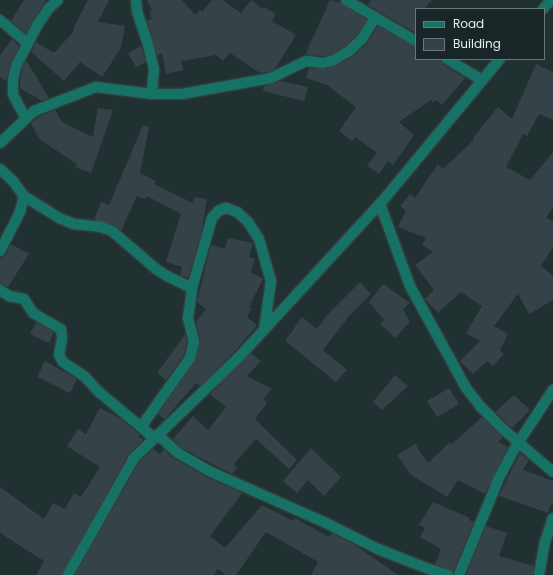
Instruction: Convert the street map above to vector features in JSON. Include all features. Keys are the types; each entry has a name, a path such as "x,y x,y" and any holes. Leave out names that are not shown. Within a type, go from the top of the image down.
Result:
{"street":[{"path":"25,117 13,94 13,80 16,66 28,42 49,8 58,0"},
{"path":"136,0 137,11 154,69 152,94"},
{"path":"346,0 415,40"},
{"path":"544,8 551,0"},
{"path":"0,143 25,117 51,103 96,87 152,94 182,94 271,78 306,61 323,63 332,61 349,51 362,39 376,17"},
{"path":"0,20 28,42"},
{"path":"449,60 482,80"},
{"path":"68,575 134,458 240,356 380,204 499,60"},
{"path":"0,169 13,181 24,196 59,218 74,224 101,227 112,231 156,269 192,288"},
{"path":"0,251 20,212 24,196"},
{"path":"380,204 410,286 466,388 481,407 518,443 553,472"},
{"path":"141,427 190,358 194,341 188,318 192,288 212,218 218,211 226,208 237,212 248,222 259,239 268,267 271,280 264,330"},
{"path":"0,290 9,296 24,299 34,314 61,329 62,339 59,355 63,362 84,376 100,392 141,427 156,436 178,453 211,472 324,522 378,549 448,575"},
{"path":"459,575 499,478 518,443 553,390"},
{"path":"539,575 544,542 553,518"}],"building":[{"path":"24,0 46,0 26,33 11,21"},
{"path":"88,0 109,0 98,22 125,26 121,48 102,77 80,62 64,81 31,52 36,42 54,53 74,31 73,29"},
{"path":"147,0 182,0 195,15 200,10 202,12 212,0 223,0 241,13 251,0 263,9 264,7 276,14 272,21 296,35 275,69 269,72 260,73 230,53 223,61 216,55 181,61 183,70 166,74 162,53 157,56 147,20 152,19 149,11 152,11"},
{"path":"330,0 341,3 367,20 357,35 345,46 330,55 309,55 306,53"},
{"path":"371,0 432,0 425,8 415,8 415,32 368,5"},
{"path":"378,26 415,46 415,60 442,60 444,65 465,78 442,105 436,100 433,102 431,100 399,122 414,135 393,165 388,161 379,174 367,166 377,153 355,137 352,141 339,131 356,107 327,85 306,78 309,68 322,69 333,67 352,57 367,44"},
{"path":"12,39 19,47 10,64 6,81 0,77 0,55"},
{"path":"141,46 146,62 136,67 128,53"},
{"path":"26,60 49,98 42,101 20,88 22,68"},
{"path":"536,64 553,72 553,120 539,114 527,136 523,134 506,167 530,180 553,152 553,207 546,218 553,221 553,247 541,266 553,276 553,300 529,314 518,294 494,326 508,334 500,350 504,354 493,366 487,361 473,374 460,361 480,341 466,333 482,306 461,292 438,313 425,299 434,290 415,265 433,252 422,245 426,238 398,227 406,211 400,206 410,194 415,198 438,164 443,169 474,140 473,138 498,107 512,119"},
{"path":"281,81 308,87 304,101 263,91 264,86"},
{"path":"98,108 113,110 91,173 75,167 77,164 39,139 31,123 38,117 55,110 62,122 93,137"},
{"path":"143,125 149,127 140,173 156,181 154,184 193,203 194,197 207,199 201,233 188,278 180,275 182,267 166,262 181,214 147,196 145,199 137,196 121,231 114,225 94,220 101,202 109,205"},
{"path":"228,238 253,243 249,257 255,259 251,272 263,279 249,307 252,308 247,317 257,325 235,351 200,386 196,383 165,419 158,414 196,359 200,340 196,322 206,309 197,302 211,245 225,249"},
{"path":"11,244 29,254 8,287 0,284 0,260 6,254"},
{"path":"360,282 371,294 349,316 323,350 347,370 336,382 285,341 302,317 317,329 329,313"},
{"path":"383,284 410,303 403,309 410,322 395,338 380,324 384,320 369,302"},
{"path":"36,322 54,332 49,343 30,334"},
{"path":"185,334 187,341 184,355 166,380 157,373"},
{"path":"251,353 261,361 247,376 272,389 263,399 267,403 255,419 297,460 289,469 256,439 234,464 237,468 232,474 182,448 173,439 193,416 208,430 226,407 210,394"},
{"path":"45,361 77,379 70,393 37,377"},
{"path":"395,375 408,386 382,410 373,402"},
{"path":"449,388 459,404 437,417 427,401"},
{"path":"514,395 530,410 512,428 495,412"},
{"path":"100,408 121,419 140,435 139,437 143,440 128,455 62,575 36,575 44,561 0,533 0,487 44,519 53,503 65,509 74,493 81,497 100,467 67,446 78,429 86,434"},
{"path":"482,417 503,437 498,442 508,447 485,494 458,480 447,497 411,475 397,455 415,444 428,463 450,442 452,444"},
{"path":"311,448 341,477 324,496 308,480 297,493 283,481"},
{"path":"153,449 160,454 164,449 175,459 208,478 242,493 210,536 225,548 262,505 293,521 295,518 329,537 332,533 352,543 398,575 311,575 318,562 266,532 236,575 226,575 218,569 214,575 75,575 139,462"},
{"path":"520,453 529,460 523,470 553,481 553,505 550,505 548,513 499,496"},
{"path":"433,502 470,518 469,520 474,522 453,572 435,564 441,549 420,537 425,528 419,525"},
{"path":"486,526 507,533 499,556 534,566 533,575 466,575"}]}
